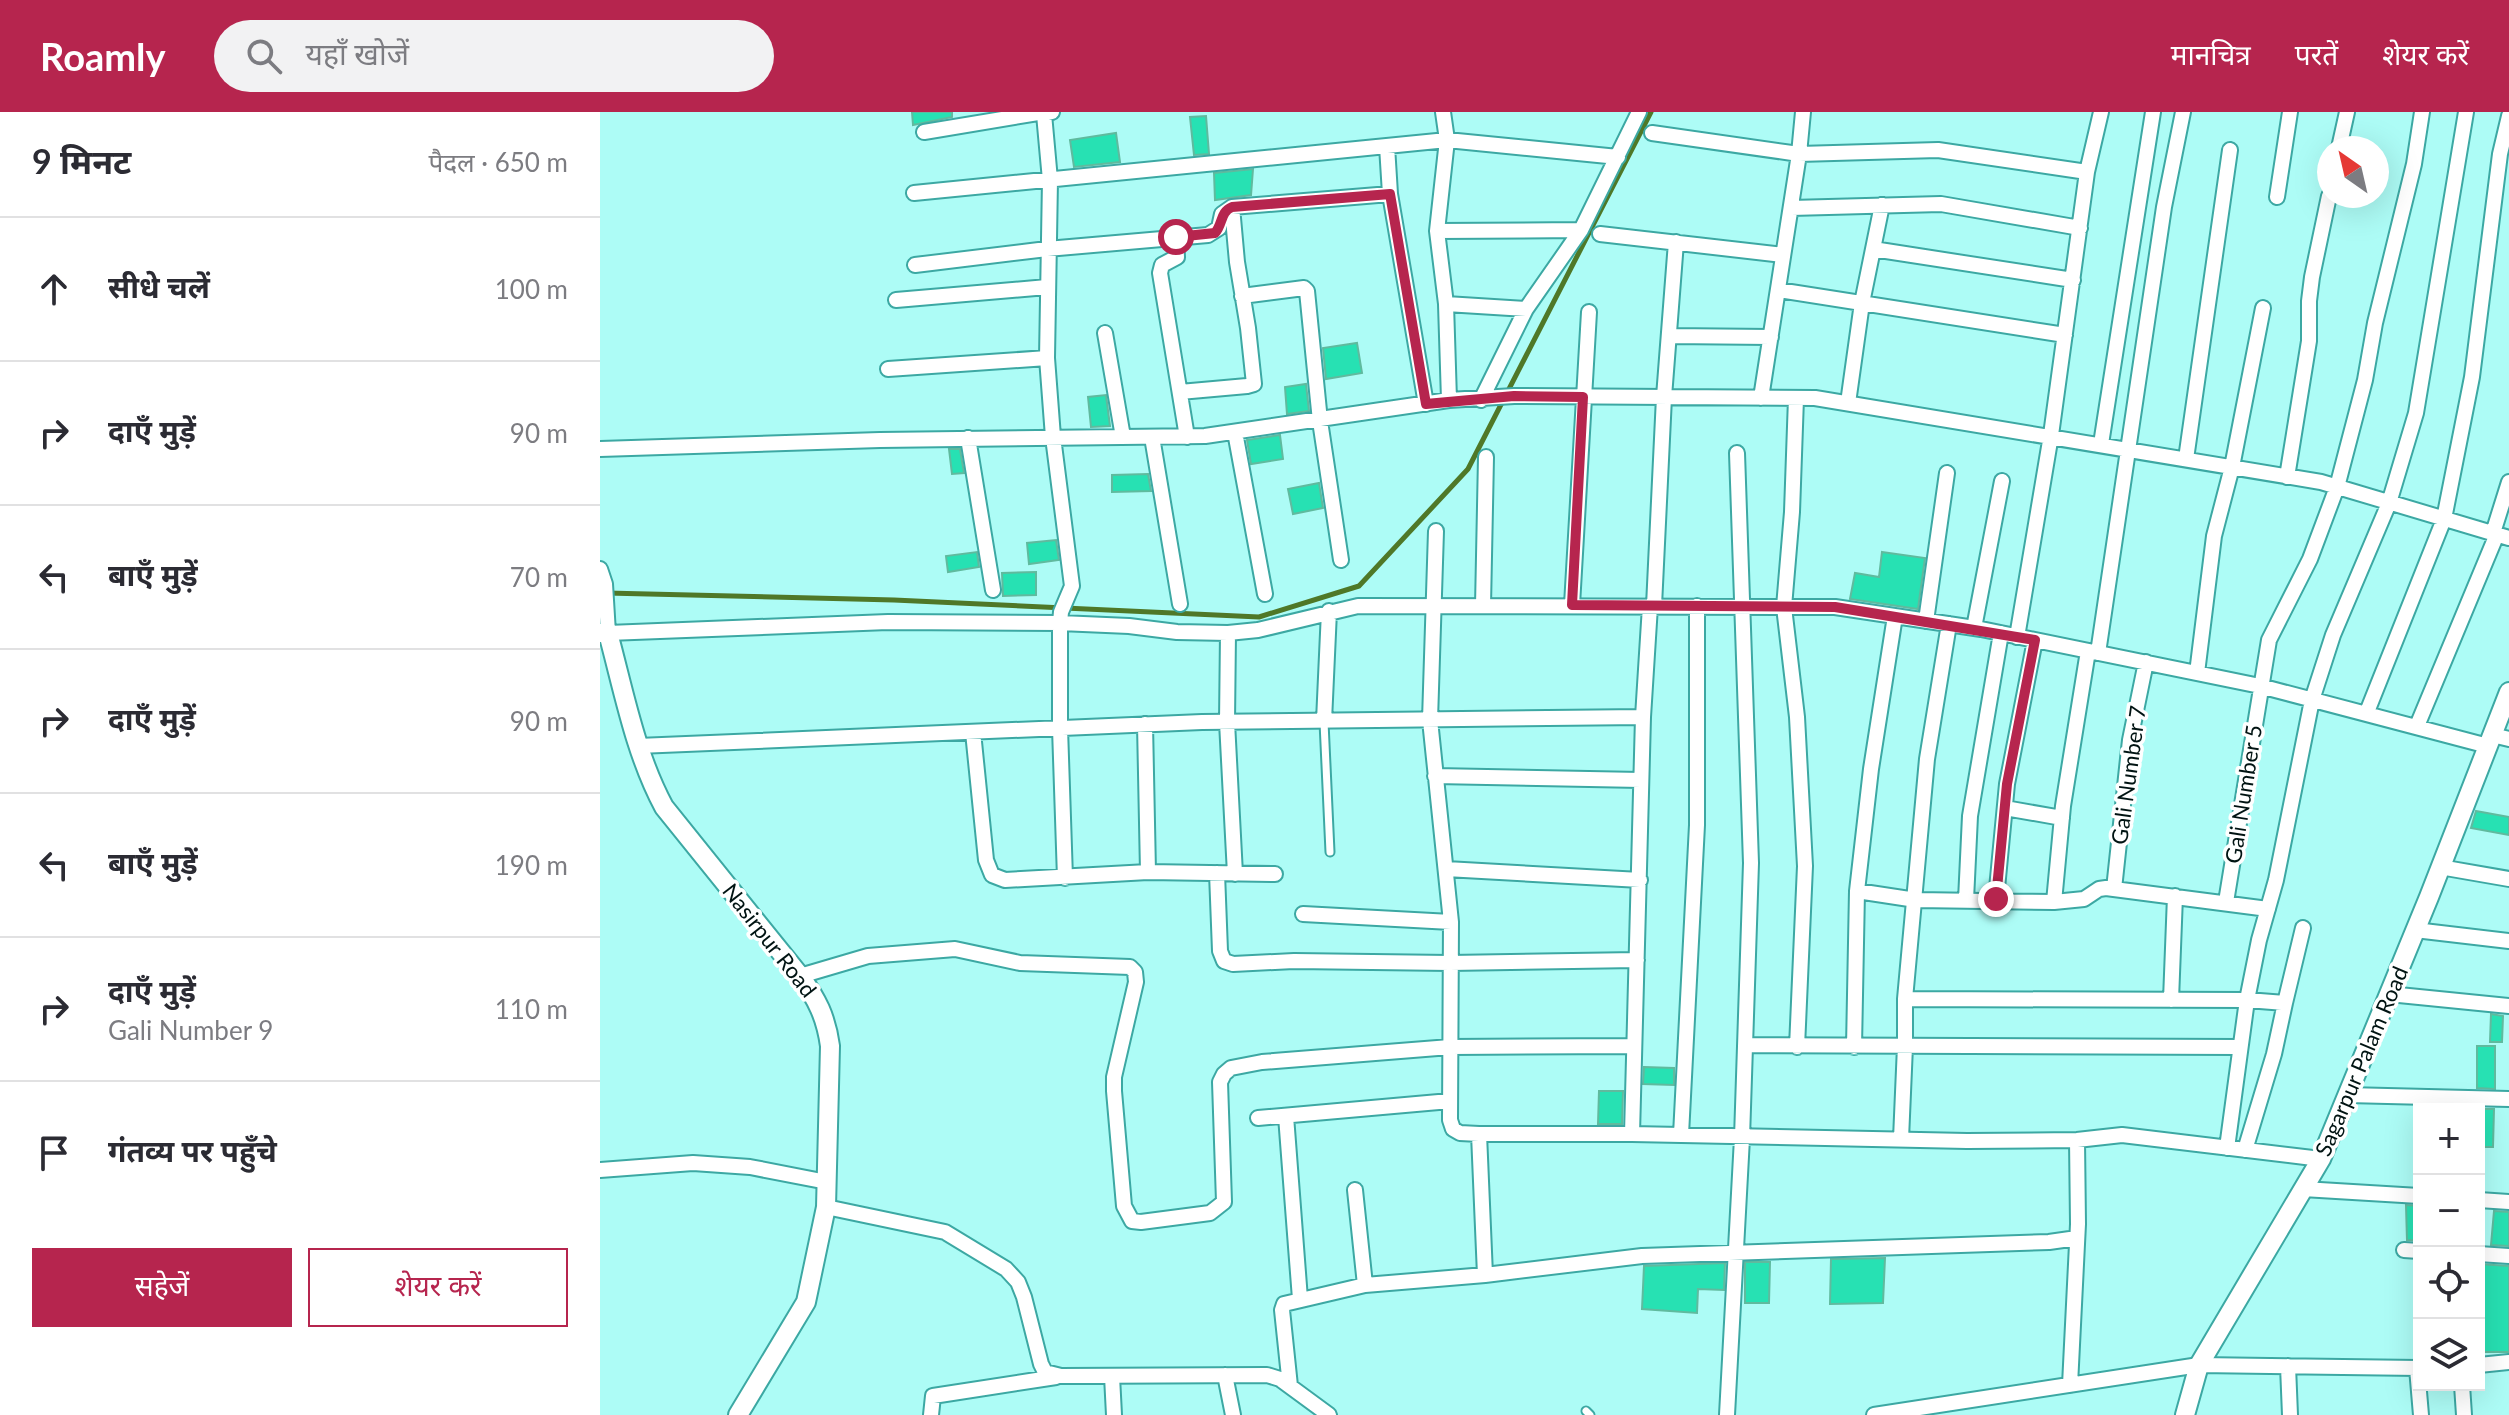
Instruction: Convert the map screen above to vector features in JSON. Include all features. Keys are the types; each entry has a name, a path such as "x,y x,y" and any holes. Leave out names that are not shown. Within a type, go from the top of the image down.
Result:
{"street":[{"path":"1443,112 1447,140 1437,231 1446,304 1449,400"},
{"path":"1486,399 1526,309 1581,230 1639,112"},
{"path":"1761,398 1803,112"},
{"path":"2017,637 2051,435 2087,172 2101,112"},
{"path":"2101,444 2153,112"},
{"path":"2054,902 2062,818 2130,449 2164,207 2183,112"},
{"path":"2277,197 2290,112"},
{"path":"2342,136 2347,112"},
{"name":"Gali Number 5","path":"2226,902 2269,640 2310,559 2337,487 2365,380 2375,323 2414,164 2422,112"},
{"path":"2227,1148 2247,1000 2279,865 2312,700 2333,635 2389,503 2416,413 2466,112"},
{"path":"924,132 1047,113 1050,180 1047,358 1053,437 1072,580 1071,593 1061,618 1060,728 1065,878"},
{"path":"2367,712 2444,519 2472,377 2494,198 2509,116"},
{"path":"1652,133 1799,154 1938,150 2087,172"},
{"path":"914,193 1447,140 1618,157"},
{"path":"1387,146 1390,194 1426,404"},
{"path":"2186,459 2230,150"},
{"path":"915,265 1215,233 1222,214 1232,207 1390,194"},
{"path":"1791,208 1941,204 2080,228"},
{"path":"1848,403 1862,303 1882,205"},
{"path":"1180,392 1254,384 1232,207"},
{"path":"2287,477 2309,341 2312,277 2326,208"},
{"path":"1437,231 1581,230"},
{"path":"1600,234 1783,255"},
{"path":"1176,237 1177,257 1162,265 1160,273 1187,437"},
{"path":"1654,606 1664,397 1676,242"},
{"path":"1873,249 2073,280"},
{"path":"896,300 1047,287"},
{"path":"1242,296 1304,288 1307,291 1320,421 1341,560"},
{"path":"1778,290 2065,335"},
{"path":"1446,304 1526,309"},
{"path":"2197,673 2214,536 2232,467 2263,308"},
{"path":"1572,605 1589,312"},
{"path":"1105,333 1123,437"},
{"path":"1669,336 1771,337"},
{"path":"888,369 1047,358"},
{"path":"600,449 968,438 1187,437 1320,421 1449,400 1514,396 1796,398 1848,403 2051,435 2287,477 2337,487 2500,535"},
{"path":"1796,398 1792,512 1784,607 1797,717 1805,866 1797,1047"},
{"path":"1235,432 1265,594"},
{"path":"1152,437 1180,604"},
{"path":"968,438 993,590"},
{"path":"1727,1415 1742,1138 1751,863 1737,453"},
{"path":"1483,606 1486,457"},
{"path":"1926,621 1947,473"},
{"path":"1974,628 2002,481"},
{"path":"2417,726 2500,535 2509,482"},
{"path":"1436,531 1430,720 1451,922 1450,1101 1453,1129 1460,1133 1479,1134 1742,1138 2077,1140 2122,1135 2321,1159"},
{"name":"Nasirpur Road","path":"603,577 605,627 649,779 664,807 800,976 819,1003 827,1022 830,1046 826,1207 806,1302 738,1415"},
{"path":"605,627 1061,618 1177,632 1228,633 1258,630 1358,606 1835,607 1974,628 2146,662 2260,686 2417,726 2496,740"},
{"path":"1632,1134 1643,717 1650,606 1654,606"},
{"path":"1681,1135 1697,825 1697,606"},
{"path":"1324,721 1329,611"},
{"path":"1854,1047 1857,891 1871,769 1895,616"},
{"path":"1901,1139 1905,999 1913,899 1927,759 1949,624"},
{"path":"1228,633 1227,722 1235,874"},
{"path":"1966,900 1970,816 2001,633"},
{"path":"1996,899 2007,784 2035,640"},
{"name":"Gali Number 7","path":"2114,889 2130,740 2146,662"},
{"name":"Sagarpur Palam Road","path":"2185,1415 2199,1365 2321,1159 2440,867 2496,740 2509,692"},
{"path":"638,746 1145,724 1643,717"},
{"path":"1145,724 1148,872"},
{"path":"973,732 986,860 992,875 1005,880 1148,872 1275,874"},
{"path":"1435,776 1641,780"},
{"path":"2005,808 2062,818"},
{"path":"2440,867 2509,879"},
{"path":"1446,869 1640,880"},
{"path":"1217,873 1220,951 1224,961 1233,964 1637,960"},
{"path":"1857,891 1913,899 2054,902 2084,899 2099,889 2114,889 2268,909"},
{"path":"2171,1000 2175,896"},
{"path":"1303,914 1451,922"},
{"path":"2245,1150 2274,1054 2303,928"},
{"path":"2415,930 2509,941"},
{"path":"800,976 868,956 955,949 1020,963 1130,967 1135,972 1136,982 1114,1077 1114,1091 1124,1206 1132,1221 1141,1222 1210,1213 1224,1202 1220,1082 1231,1068 1262,1062 1450,1047 1634,1046"},
{"path":"2389,994 2509,1006"},
{"path":"1905,999 2247,1000 2285,1003"},
{"path":"1745,1045 2240,1047"},
{"path":"2347,1095 2509,1099"},
{"path":"1258,1118 1450,1101"},
{"path":"1286,1116 1300,1299"},
{"path":"1479,1134 1485,1275"},
{"path":"2070,1385 2077,1238 2077,1140"},
{"path":"600,1170 693,1163 750,1167 827,1182"},
{"path":"2303,1189 2413,1196"},
{"path":"1355,1190 1365,1285"},
{"path":"2485,1200 2509,1202"},
{"path":"826,1207 945,1232 1006,1269 1018,1282 1024,1297 1045,1372 1061,1376"},
{"path":"1290,1386 1282,1310 1284,1304 1365,1285 1485,1275 1642,1256 2049,1242 2077,1238"},
{"path":"2485,1254 2509,1256"},
{"path":"2485,1364 2509,1362"},
{"path":"1874,1415 1917,1412 2199,1365 2413,1368"},
{"path":"2288,1366 2290,1415"},
{"path":"931,1415 933,1396 1061,1376 1225,1375 1267,1375 1280,1379 1329,1415"},
{"path":"1225,1375 1233,1415"},
{"path":"1112,1376 1114,1415"},
{"path":"2419,1391 2421,1415"},
{"path":"2462,1391 2464,1415"}],"lane":[{"path":"1324,721 1330,852"}],"building":[{"path":"912,112 952,112 952,117 913,125"},
{"path":"1206,116 1209,154 1194,155 1190,117"},
{"path":"1116,133 1120,162 1074,167 1070,140"},
{"path":"1253,169 1251,195 1215,200 1214,173"},
{"path":"1357,343 1362,373 1326,379 1323,348"},
{"path":"1306,384 1309,411 1287,414 1285,387"},
{"path":"1106,395 1110,426 1091,427 1088,397"},
{"path":"1280,435 1283,459 1251,464 1247,440"},
{"path":"949,449 960,449 964,473 952,474"},
{"path":"1148,474 1151,491 1112,492 1112,475"},
{"path":"1319,483 1323,508 1293,514 1288,489"},
{"path":"1056,540 1059,560 1029,564 1027,543"},
{"path":"977,552 979,567 948,572 946,556"},
{"path":"1882,552 1925,558 1918,609 1850,599 1855,573 1879,577"},
{"path":"1036,572 1036,595 1003,596 1002,573"},
{"path":"2476,811 2509,817 2509,835 2471,828"},
{"path":"2491,1014 2503,1016 2502,1042 2490,1042"},
{"path":"2477,1046 2495,1046 2495,1089 2477,1088"},
{"path":"1644,1067 1674,1068 1674,1085 1643,1084"},
{"path":"1599,1091 1623,1091 1622,1124 1598,1124"},
{"path":"2485,1109 2494,1109 2493,1147 2485,1147"},
{"path":"2406,1205 2413,1206 2413,1240 2407,1240"},
{"path":"2494,1211 2509,1212 2509,1246 2491,1245"},
{"path":"1885,1258 1883,1303 1830,1304 1831,1259"},
{"path":"1745,1262 1770,1262 1769,1303 1745,1303"},
{"path":"1725,1263 1724,1290 1698,1289 1697,1313 1642,1309 1644,1266"},
{"path":"2485,1264 2509,1266 2509,1352 2485,1352"}],"waterway":[{"path":"606,593 894,600 1259,617 1359,586 1468,469 1651,112"}],"route":[{"path":"1176,237 1215,233 1222,214 1232,207 1390,194 1426,404 1491,397 1583,397 1572,605 1835,607 2035,640 2007,784 1996,899"}]}
